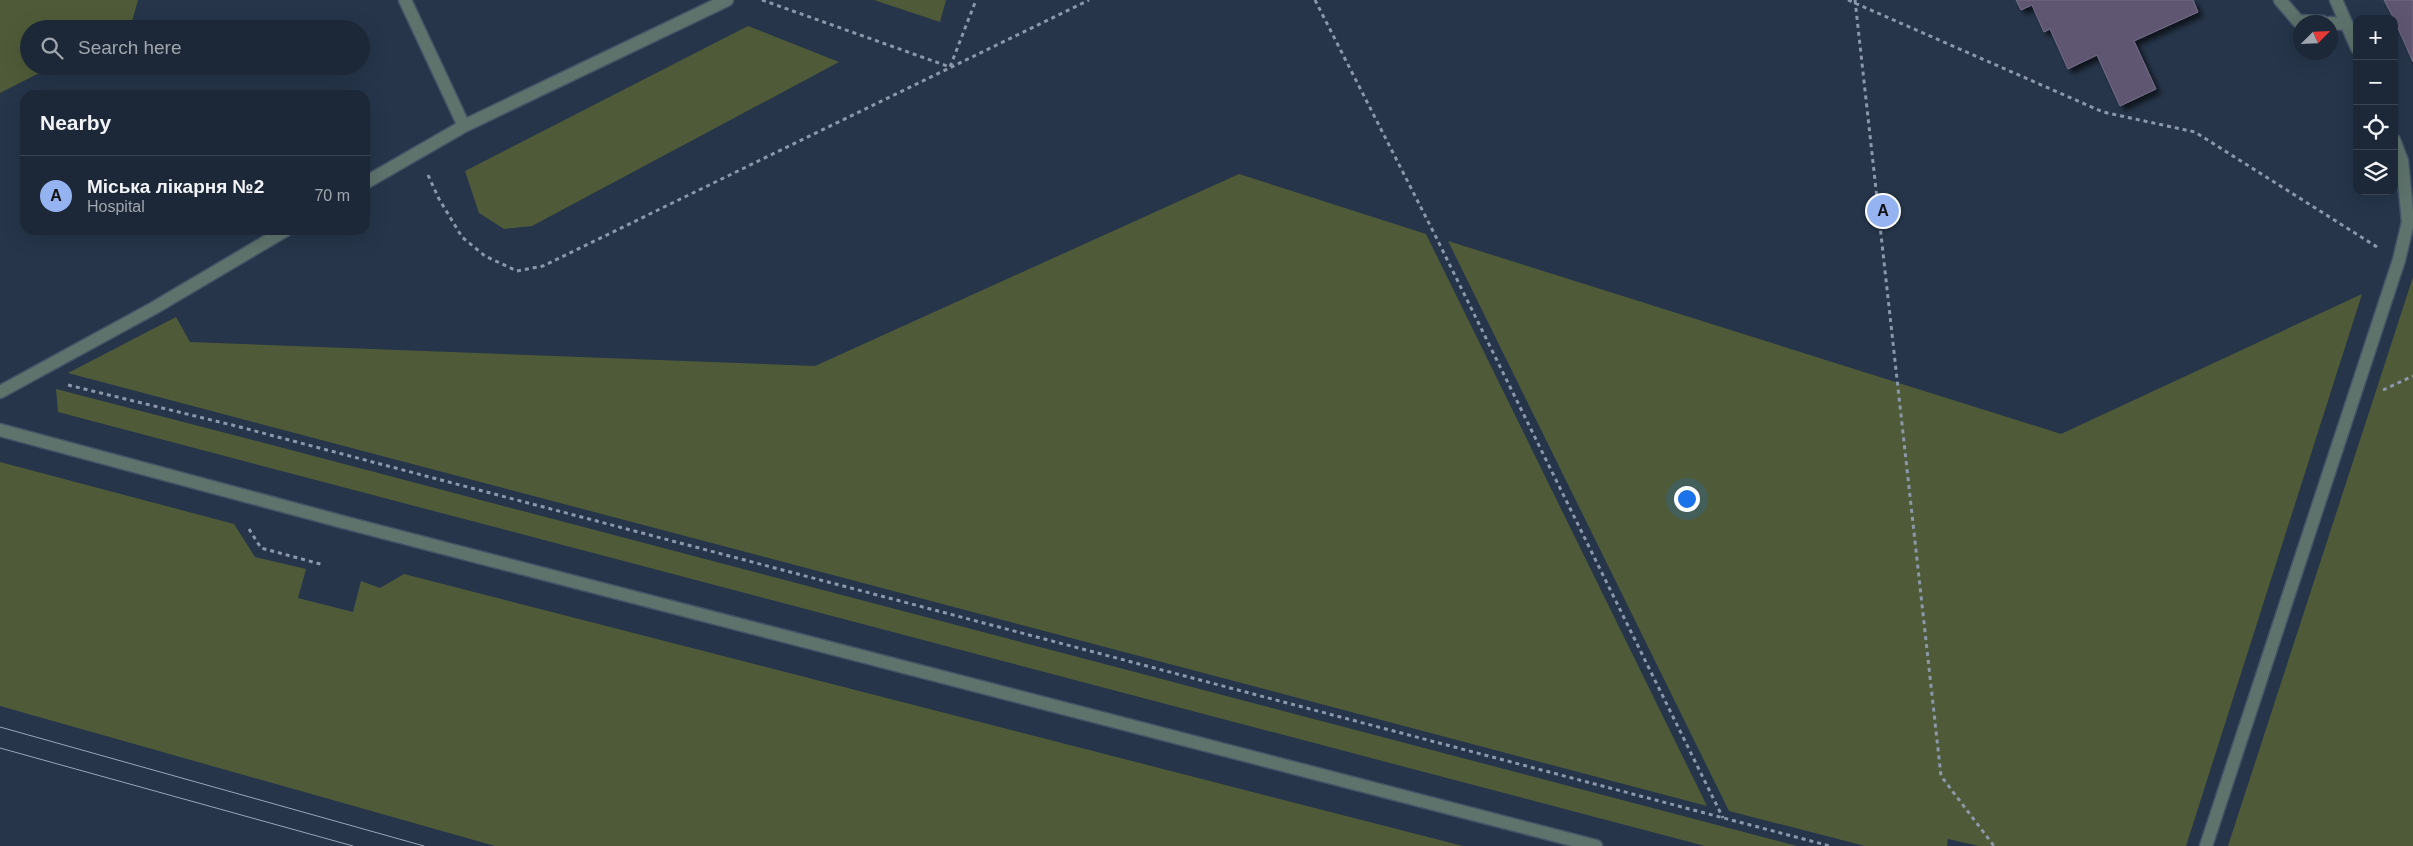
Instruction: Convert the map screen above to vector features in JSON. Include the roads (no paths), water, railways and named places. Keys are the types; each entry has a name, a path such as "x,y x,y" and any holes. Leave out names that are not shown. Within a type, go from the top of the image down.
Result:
{"street":[{"path":"405,0 464,126"},
{"path":"370,180 464,126 728,0"},
{"path":"2280,0 2294,15"},
{"path":"2336,0 2353,39"},
{"path":"2338,24 2346,24"},
{"path":"2206,846 2399,260 2408,222 2408,158 2398,145"},
{"path":"0,392 154,308 278,235"},
{"path":"0,430 324,517 1596,846"}],"tram line":[{"path":"0,727 424,846"},
{"path":"0,748 353,846"}],"place":[{"name":"Міська лікарня №2","path":"1883,211"}]}
